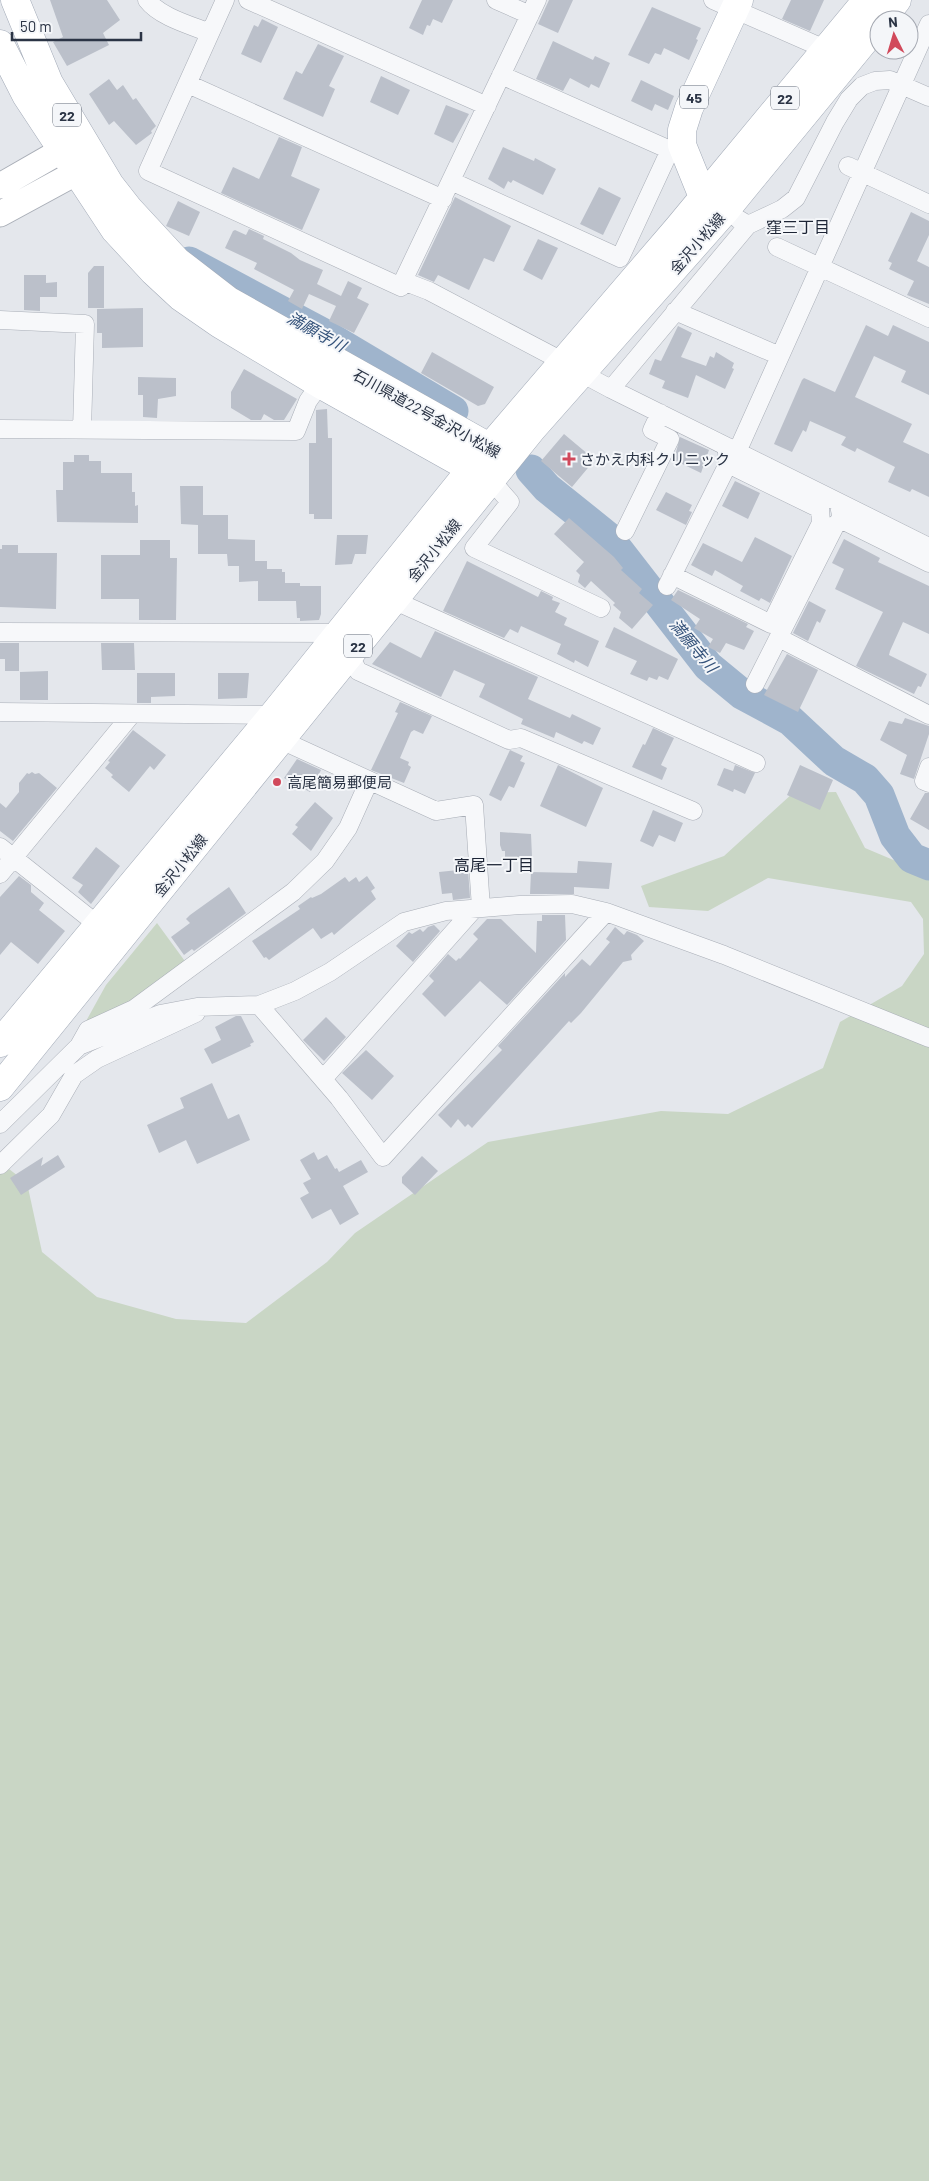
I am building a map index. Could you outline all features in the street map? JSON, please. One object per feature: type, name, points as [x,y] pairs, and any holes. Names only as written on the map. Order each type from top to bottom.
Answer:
[{"type":"main road","name":"石川県道22号金沢小松線","points":[[15,0],[79,156],[115,230],[147,265],[181,296],[220,324],[320,384],[482,474]]},
{"type":"main road","name":"金沢小松線","points":[[714,204],[825,49],[866,0]]},
{"type":"main road","name":"金沢小松線","points":[[889,10],[897,0]]},
{"type":"main road","name":"45","points":[[714,204],[676,148],[728,3]]},
{"type":"main road","name":"金沢小松線","points":[[0,1087],[281,740],[344,645],[376,589],[482,474],[714,204],[869,33]]},
{"type":"main road","name":"石川県道22号金沢小松線","points":[[0,44],[24,92],[79,156],[177,261],[205,284],[313,350],[499,453]]},
{"type":"main road","name":"金沢小松線","points":[[0,1043],[273,715],[393,600],[482,474]]},
{"type":"street","points":[[147,0],[151,5],[172,17],[210,33]]},
{"type":"street","points":[[225,0],[148,171],[401,287],[534,8],[496,0]]},
{"type":"street","points":[[248,0],[487,106]]},
{"type":"street","points":[[728,3],[825,49]]},
{"type":"street","points":[[404,281],[429,292],[660,413],[731,454],[820,509],[821,523],[771,624],[670,581],[731,454],[780,356],[820,269],[855,169],[902,84],[929,24]]},
{"type":"street","points":[[451,181],[620,258],[676,148],[502,74]]},
{"type":"street","points":[[611,389],[674,311],[748,225],[782,209],[796,198],[849,99],[862,86],[875,81],[890,80],[929,97]]},
{"type":"street","points":[[188,84],[442,199]]},
{"type":"street","points":[[0,186],[79,156]]},
{"type":"street","points":[[0,214],[79,156]]},
{"type":"street","points":[[855,169],[929,204]]},
{"type":"street","points":[[714,204],[748,225]]},
{"type":"street","points":[[777,247],[820,269],[929,318]]},
{"type":"street","points":[[674,311],[780,356]]},
{"type":"street","points":[[0,320],[85,324],[82,430]]},
{"type":"street","points":[[0,429],[296,432],[308,401],[320,384]]},
{"type":"street","points":[[625,531],[670,439],[652,430],[660,413]]},
{"type":"street","points":[[731,454],[838,502],[929,547]]},
{"type":"street","points":[[482,474],[510,502],[474,548],[601,608]]},
{"type":"street","points":[[838,502],[842,520]]},
{"type":"street","points":[[842,520],[929,563]]},
{"type":"street","points":[[755,684],[836,524],[842,520]]},
{"type":"street","points":[[393,600],[756,763]]},
{"type":"street","points":[[0,632],[344,645],[358,671],[509,740],[521,738],[693,811]]},
{"type":"street","points":[[779,638],[929,715]]},
{"type":"street","points":[[0,712],[273,715]]},
{"type":"street","points":[[0,874],[6,852],[132,714]]},
{"type":"street","points":[[281,740],[436,812],[474,805],[478,908],[323,1079]]},
{"type":"street","points":[[929,767],[924,781],[929,783]]},
{"type":"street","points":[[0,1124],[79,1046],[88,1030],[134,1009],[293,892],[325,861],[348,828],[369,781]]},
{"type":"street","points":[[6,852],[98,925]]},
{"type":"street","points":[[79,1046],[160,1014],[197,1006],[259,1005],[295,991],[330,972],[404,922],[446,911],[572,904],[606,912],[724,955],[929,1038]]},
{"type":"street","points":[[259,1005],[323,1079],[383,1157],[606,912]]},
{"type":"street","points":[[0,1165],[51,1115],[74,1075],[97,1060],[212,1006]]},
{"type":"green space","points":[[836,792],[865,848],[929,875],[929,2181],[0,2181],[0,1162],[27,1183],[42,1252],[97,1297],[176,1319],[246,1323],[327,1262],[355,1233],[488,1142],[661,1111],[728,1114],[823,1068],[840,1022],[902,986],[924,954],[923,919],[911,902],[768,878],[708,911],[649,907],[641,886],[724,856],[793,793]]},
{"type":"green space","points":[[157,923],[187,964],[126,1007],[85,1023],[106,985]]},
{"type":"building","points":[[50,0],[107,0],[120,20],[103,33],[109,45],[67,66],[53,42],[63,37]]},
{"type":"building","points":[[422,0],[453,0],[442,23],[433,19],[430,26],[427,25],[423,35],[409,28]]},
{"type":"building","points":[[549,0],[573,0],[558,33],[538,24]]},
{"type":"building","points":[[791,0],[824,0],[810,31],[782,19]]},
{"type":"building","points":[[652,7],[701,28],[689,60],[664,48],[661,55],[655,53],[649,64],[628,55]]},
{"type":"building","points":[[262,19],[278,27],[261,63],[241,54],[254,25],[258,27]]},
{"type":"building","points":[[553,41],[593,60],[595,56],[610,63],[599,88],[591,84],[589,88],[570,78],[563,91],[536,79]]},
{"type":"building","points":[[318,44],[344,56],[329,86],[335,89],[323,117],[283,99],[296,71],[302,74]]},
{"type":"building","points":[[381,76],[410,90],[398,115],[370,102]]},
{"type":"building","points":[[109,79],[117,90],[123,85],[133,100],[136,98],[156,126],[151,131],[152,133],[136,145],[114,121],[109,125],[89,94]]},
{"type":"building","points":[[641,80],[674,96],[668,110],[655,104],[652,111],[631,101]]},
{"type":"building","points":[[446,105],[469,114],[453,143],[434,134]]},
{"type":"building","points":[[279,137],[302,147],[291,176],[320,189],[302,230],[221,193],[233,167],[259,179]]},
{"type":"building","points":[[503,147],[534,161],[535,158],[556,169],[543,195],[513,180],[511,183],[508,181],[504,189],[488,179]]},
{"type":"building","points":[[599,187],[621,198],[603,235],[580,224]]},
{"type":"building","points":[[455,197],[511,226],[494,262],[484,258],[469,290],[438,275],[434,282],[418,275]]},
{"type":"building","points":[[178,201],[200,212],[189,236],[166,226]]},
{"type":"building","points":[[911,212],[929,221],[929,235],[917,261],[929,267],[929,304],[907,295],[914,281],[889,269],[892,263],[888,261]]},
{"type":"building","points":[[249,229],[264,236],[263,239],[291,253],[300,260],[323,270],[317,284],[341,296],[348,281],[362,288],[357,298],[369,304],[354,333],[329,321],[336,306],[309,294],[302,309],[288,301],[294,290],[254,269],[257,263],[225,248],[233,231],[235,230],[246,235]]},
{"type":"building","points":[[538,239],[558,248],[542,280],[523,270]]},
{"type":"building","points":[[94,266],[104,266],[104,308],[88,308],[88,273]]},
{"type":"building","points":[[24,275],[46,275],[46,283],[57,282],[57,297],[40,297],[40,311],[24,310]]},
{"type":"building","points":[[143,308],[143,347],[102,348],[102,333],[97,333],[97,309]]},
{"type":"building","points":[[866,325],[888,336],[893,325],[929,342],[929,395],[901,382],[906,371],[874,356],[855,397],[912,424],[903,442],[929,454],[929,497],[912,489],[910,492],[888,482],[895,467],[857,448],[855,452],[841,445],[846,437],[810,421],[806,432],[803,430],[792,452],[774,444],[802,380],[804,378],[835,392]]},
{"type":"building","points":[[678,326],[692,333],[681,357],[706,366],[710,356],[714,358],[716,352],[734,363],[732,368],[734,369],[725,389],[696,375],[688,398],[662,388],[665,381],[649,374],[655,359],[661,361]]},
{"type":"building","points":[[432,352],[494,387],[485,404],[478,406],[421,373]]},
{"type":"building","points":[[244,369],[297,399],[284,420],[274,420],[264,414],[261,420],[251,420],[231,408],[231,392]]},
{"type":"building","points":[[138,377],[176,378],[176,396],[158,399],[157,418],[143,417],[143,395],[138,395]]},
{"type":"building","points":[[327,409],[328,438],[332,438],[332,519],[314,519],[314,514],[309,514],[309,443],[316,443],[316,410]]},
{"type":"building","points":[[564,434],[589,455],[587,458],[592,463],[572,487],[541,461]]},
{"type":"building","points":[[680,437],[709,450],[701,473],[674,460]]},
{"type":"building","points":[[74,455],[89,455],[89,461],[101,461],[101,473],[132,473],[132,492],[135,492],[135,506],[138,505],[138,523],[57,522],[56,490],[63,490],[63,462],[74,462]]},
{"type":"building","points":[[735,481],[760,493],[748,519],[722,506]]},
{"type":"building","points":[[180,486],[203,486],[203,515],[228,515],[228,539],[255,540],[255,561],[267,561],[267,569],[282,569],[282,572],[285,572],[285,583],[300,583],[300,586],[321,586],[321,614],[319,620],[300,621],[300,618],[297,618],[296,601],[258,601],[258,581],[239,582],[239,566],[228,566],[227,554],[198,554],[198,525],[181,524]]},
{"type":"building","points":[[666,492],[692,505],[689,511],[692,512],[686,525],[656,510]]},
{"type":"building","points":[[569,518],[614,557],[623,568],[621,570],[642,589],[639,593],[653,605],[632,629],[619,618],[621,612],[613,605],[615,603],[591,581],[585,588],[578,582],[580,575],[576,571],[584,562],[554,534]]},
{"type":"building","points":[[337,535],[368,535],[366,554],[355,554],[352,564],[335,565]]},
{"type":"building","points":[[755,537],[792,556],[770,603],[761,598],[759,601],[740,591],[743,586],[715,570],[712,576],[691,565],[703,543],[742,562]]},
{"type":"building","points":[[844,539],[880,558],[878,562],[929,586],[929,634],[903,622],[889,655],[927,674],[921,687],[918,686],[914,694],[856,666],[883,612],[835,589],[844,569],[832,563]]},
{"type":"building","points":[[140,540],[170,540],[170,558],[177,558],[176,620],[139,620],[139,599],[101,599],[101,555],[140,555]]},
{"type":"building","points":[[2,545],[18,545],[18,553],[57,553],[56,609],[0,607],[0,549],[2,549]]},
{"type":"building","points":[[467,561],[538,597],[541,591],[553,597],[552,600],[560,603],[555,612],[567,618],[564,625],[599,641],[588,667],[575,660],[574,663],[557,654],[561,644],[521,626],[518,633],[510,629],[504,638],[443,611]]},
{"type":"building","points":[[678,590],[748,624],[746,627],[754,631],[744,650],[726,643],[720,653],[708,647],[713,639],[694,628],[700,619],[671,600]]},
{"type":"building","points":[[809,601],[826,610],[820,623],[817,621],[808,641],[793,633]]},
{"type":"building","points":[[614,627],[678,659],[668,680],[659,676],[657,680],[649,677],[647,681],[630,674],[637,661],[605,647]]},
{"type":"building","points":[[435,631],[538,677],[528,699],[570,718],[572,714],[601,728],[593,745],[584,741],[582,744],[556,732],[554,738],[521,724],[523,719],[479,697],[485,684],[454,670],[441,697],[372,664],[390,642],[421,658]]},
{"type":"building","points":[[0,643],[19,643],[19,671],[5,671],[5,659],[0,659]]},
{"type":"building","points":[[101,643],[134,643],[135,670],[102,670]]},
{"type":"building","points":[[787,654],[818,670],[798,712],[764,695]]},
{"type":"building","points":[[48,671],[48,700],[20,700],[20,672]]},
{"type":"building","points":[[137,673],[175,673],[175,696],[151,697],[151,703],[137,703]]},
{"type":"building","points":[[218,673],[249,673],[247,698],[218,699]]},
{"type":"building","points":[[400,702],[432,716],[423,734],[414,730],[411,732],[400,758],[409,762],[408,765],[411,767],[404,783],[371,770],[398,713],[395,712]]},
{"type":"building","points":[[905,718],[929,726],[929,734],[914,779],[900,774],[907,755],[880,740],[889,721],[902,724]]},
{"type":"building","points":[[653,728],[674,738],[661,765],[667,768],[662,780],[632,767]]},
{"type":"building","points":[[133,730],[166,755],[154,770],[150,766],[129,792],[111,777],[113,775],[105,768],[110,762],[108,761]]},
{"type":"building","points":[[510,750],[523,756],[520,761],[525,763],[514,788],[509,786],[501,801],[489,795]]},
{"type":"building","points":[[297,759],[321,770],[310,792],[284,778]]},
{"type":"building","points":[[558,765],[603,788],[586,827],[540,806]]},
{"type":"building","points":[[735,765],[755,773],[745,794],[734,789],[733,792],[717,785],[724,768],[733,771]]},
{"type":"building","points":[[800,765],[833,780],[820,810],[787,795]]},
{"type":"building","points":[[32,772],[35,774],[39,773],[57,788],[13,841],[0,831],[0,803],[6,808],[19,792],[19,783],[27,773]]},
{"type":"building","points":[[925,793],[929,793],[929,830],[910,819]]},
{"type":"building","points":[[315,802],[333,818],[311,851],[292,834],[298,827],[295,825]]},
{"type":"building","points":[[653,810],[683,823],[675,842],[659,835],[653,847],[640,841]]},
{"type":"building","points":[[500,832],[531,834],[532,857],[505,858],[505,851],[502,851],[500,845]]},
{"type":"building","points":[[96,847],[120,866],[91,904],[78,892],[83,885],[72,878]]},
{"type":"building","points":[[578,861],[612,863],[609,889],[574,887],[574,894],[530,894],[531,872],[577,873]]},
{"type":"building","points":[[468,869],[470,898],[453,900],[452,893],[442,894],[439,872]]},
{"type":"building","points":[[19,876],[31,885],[31,892],[44,903],[39,910],[65,931],[38,964],[11,942],[0,955],[0,897]]},
{"type":"building","points":[[367,876],[375,888],[371,891],[376,899],[334,935],[332,932],[321,939],[313,928],[269,960],[266,957],[264,958],[252,941],[300,909],[298,906],[311,897],[321,894],[345,877],[349,882],[356,877],[359,882]]},
{"type":"building","points":[[229,887],[246,913],[194,951],[192,949],[184,955],[171,937],[190,923],[186,919],[190,915]]},
{"type":"building","points":[[542,915],[565,915],[566,940],[507,1005],[480,981],[445,1017],[422,994],[434,981],[429,976],[448,954],[456,961],[460,959],[478,939],[473,934],[487,919],[501,919],[536,953],[537,921],[542,921]]},
{"type":"building","points":[[434,925],[440,931],[413,962],[396,946],[409,932],[412,934],[420,929],[423,932],[428,927]]},
{"type":"building","points":[[615,927],[624,935],[627,931],[637,935],[644,941],[631,955],[632,960],[623,962],[581,1013],[571,1023],[569,1021],[472,1128],[468,1124],[465,1127],[458,1119],[451,1128],[438,1115],[502,1050],[498,1046],[565,973],[565,977],[582,959],[590,966],[610,942],[606,939]]},
{"type":"building","points":[[236,1016],[241,1016],[254,1042],[250,1044],[251,1046],[212,1064],[204,1049],[221,1040],[215,1027]]},
{"type":"building","points":[[326,1017],[346,1037],[324,1061],[303,1040]]},
{"type":"building","points":[[366,1050],[394,1076],[372,1100],[342,1073]]},
{"type":"building","points":[[212,1083],[228,1119],[239,1114],[250,1140],[197,1164],[186,1140],[159,1153],[147,1125],[184,1108],[180,1098]]},
{"type":"building","points":[[314,1152],[318,1160],[327,1155],[335,1169],[337,1168],[339,1172],[361,1160],[368,1172],[343,1186],[359,1214],[340,1225],[331,1209],[312,1219],[300,1198],[309,1193],[303,1183],[311,1179],[300,1160]]},
{"type":"building","points":[[58,1155],[65,1167],[21,1195],[10,1178],[43,1157],[41,1166]]},
{"type":"building","points":[[422,1156],[438,1171],[415,1195],[402,1183],[402,1177]]},
{"type":"waterway","name":"満願寺川","points":[[189,262],[322,333],[453,411]]},
{"type":"waterway","name":"満願寺川","points":[[531,470],[547,488],[608,537],[708,666],[742,694],[790,720],[834,761],[865,779],[879,795],[895,836],[912,858],[929,865]]},
{"type":"place","name":"さかえ内科クリニック","points":[[569,459]]},
{"type":"place","name":"高尾簡易郵便局","points":[[277,782]]},
{"type":"district","name":"窪三丁目","points":[[798,226]]},
{"type":"district","name":"高尾一丁目","points":[[494,864]]}]
